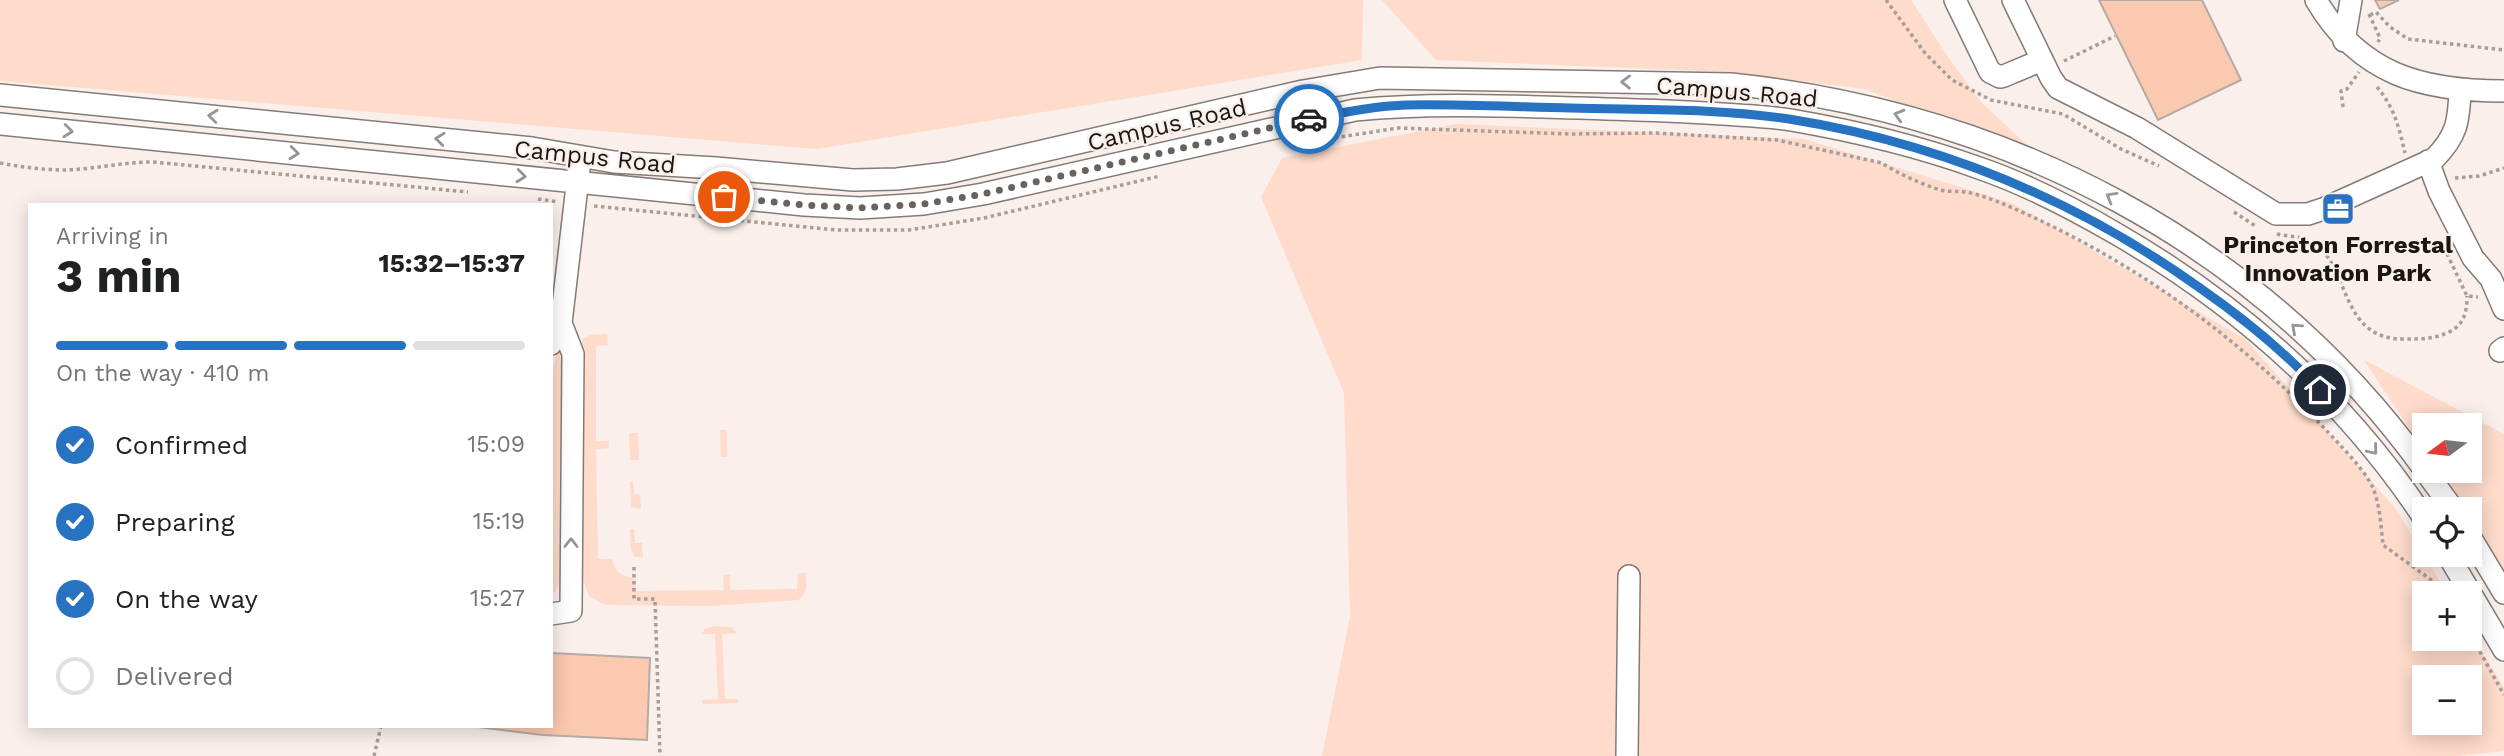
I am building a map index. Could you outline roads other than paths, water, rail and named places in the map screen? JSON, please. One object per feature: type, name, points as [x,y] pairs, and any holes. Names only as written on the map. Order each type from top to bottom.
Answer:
[{"type":"street","points":[[1955,0],[1990,72],[2000,77],[2042,60]]},
{"type":"street","points":[[2012,0],[2058,88],[2137,128],[2276,214],[2308,214],[2323,209],[2428,161],[2445,148],[2454,134],[2460,117],[2460,90]]},
{"type":"street","points":[[2316,0],[2344,41],[2367,58],[2411,80],[2439,88],[2504,91]]},
{"type":"street","points":[[2344,41],[2351,0]]},
{"type":"street","name":"Campus Road","points":[[0,95],[532,148],[614,162],[853,180],[897,179],[947,173],[1303,91],[1380,78],[1731,84],[1791,91],[1859,103],[1937,125],[2026,156],[2095,188],[2173,233],[2238,279],[2332,360],[2372,403],[2412,455]]},
{"type":"street","name":"Campus Road","points":[[0,124],[804,205],[860,208],[924,204],[983,194],[1368,108],[1405,105],[1687,111],[1788,119],[1889,140],[1980,168],[2070,207],[2159,258],[2237,314],[2302,371],[2356,430],[2412,500]]},
{"type":"street","points":[[553,340],[561,323],[580,156]]},
{"type":"street","points":[[2428,161],[2473,258],[2491,279],[2504,309]]},
{"type":"street","points":[[561,323],[573,354],[561,612]]},
{"type":"street","points":[[2482,557],[2504,593]]},
{"type":"street","points":[[2455,567],[2504,650]]},
{"type":"street","points":[[1627,756],[1629,576]]},
{"type":"place","name":"Princeton Forrestal Innovation Park","points":[[2338,209]]}]
